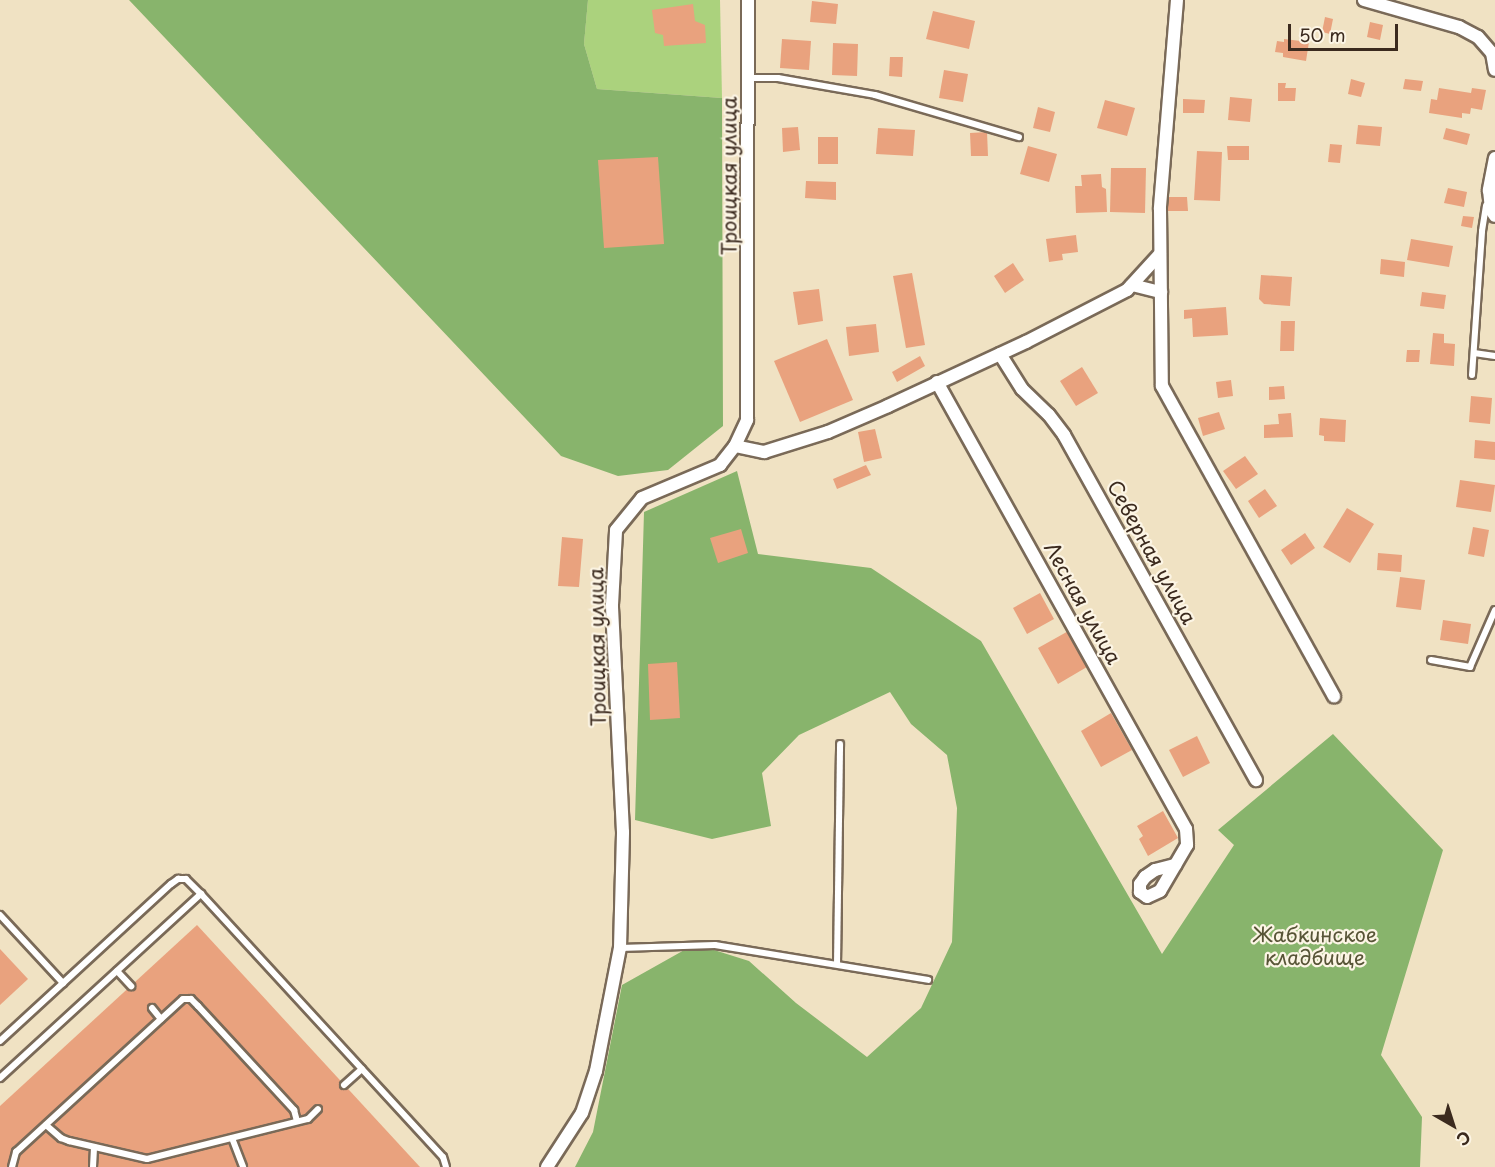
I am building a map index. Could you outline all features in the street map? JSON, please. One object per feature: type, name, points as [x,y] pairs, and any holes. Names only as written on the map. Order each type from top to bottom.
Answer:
[{"type":"street","name":"Троицкая улица","points":[[547,1167],[582,1113],[596,1071],[620,948],[623,832],[612,605],[616,530],[642,498],[720,465],[735,446],[747,420],[748,0]]},
{"type":"street","points":[[1177,0],[1160,209],[1162,386],[1334,696]]},
{"type":"street","points":[[1364,0],[1459,27],[1478,37],[1492,53],[1495,70]]},
{"type":"street","points":[[1495,158],[1489,190],[1491,210],[1495,216]]},
{"type":"street","points":[[735,446],[764,452],[828,432],[1000,354],[1107,300],[1132,285],[1160,254]]},
{"type":"street","points":[[1132,285],[1161,292]]},
{"type":"street","name":"Северная улица","points":[[1000,354],[1022,389],[1049,415],[1064,435],[1256,780]]},
{"type":"street","name":"Лесная улица","points":[[937,382],[1186,829],[1187,845],[1175,865]]},
{"type":"lane","points":[[748,78],[778,78],[875,95],[1019,137]]},
{"type":"lane","points":[[1472,375],[1482,231],[1489,190]]},
{"type":"lane","points":[[1474,353],[1495,356]]},
{"type":"lane","points":[[1431,660],[1470,667],[1495,610]]},
{"type":"lane","points":[[837,964],[840,744]]},
{"type":"lane","points":[[0,1041],[178,879],[186,879],[443,1156],[446,1167]]},
{"type":"lane","points":[[0,1078],[201,894]]},
{"type":"lane","points":[[0,915],[63,983]]},
{"type":"lane","points":[[620,948],[715,945],[928,980]]},
{"type":"lane","points":[[117,970],[131,986]]},
{"type":"lane","points":[[12,1167],[16,1152],[183,999],[191,999],[294,1110],[297,1121]]},
{"type":"lane","points":[[152,1008],[161,1019]]},
{"type":"lane","points":[[344,1085],[362,1069]]},
{"type":"lane","points":[[46,1125],[61,1138],[147,1159],[308,1119],[318,1109]]},
{"type":"lane","points":[[232,1138],[243,1167]]},
{"type":"lane","points":[[93,1167],[94,1147]]},
{"type":"green space","points":[[129,0],[588,0],[584,44],[597,89],[722,98],[723,426],[668,470],[618,476],[561,456]]},
{"type":"green space","points":[[588,0],[720,0],[722,98],[597,89],[584,44]]},
{"type":"green space","name":"Жабкинское кладбище","points":[[737,471],[758,554],[871,568],[981,641],[1162,954],[1234,845],[1218,830],[1333,734],[1443,850],[1381,1055],[1422,1117],[1420,1167],[575,1167],[593,1132],[622,985],[695,944],[749,961],[796,1003],[867,1057],[921,1008],[952,942],[957,808],[947,755],[911,724],[890,692],[799,735],[762,773],[771,826],[712,839],[635,820],[644,512]]},
{"type":"building","points":[[812,1],[838,4],[836,24],[810,22]]},
{"type":"building","points":[[693,4],[695,21],[705,25],[706,43],[664,46],[663,35],[655,33],[652,10]]},
{"type":"building","points":[[933,11],[975,21],[969,49],[926,39]]},
{"type":"building","points":[[1325,17],[1333,19],[1330,34],[1322,32]]},
{"type":"building","points":[[1370,22],[1383,25],[1380,40],[1367,37]]},
{"type":"building","points":[[782,39],[811,41],[809,70],[780,68]]},
{"type":"building","points":[[1284,39],[1309,42],[1306,61],[1283,57],[1283,53],[1275,52],[1277,41],[1284,42]]},
{"type":"building","points":[[833,43],[858,44],[857,76],[832,75]]},
{"type":"building","points":[[890,57],[903,57],[902,77],[889,76]]},
{"type":"building","points":[[944,70],[968,74],[963,102],[939,98]]},
{"type":"building","points":[[1351,79],[1365,83],[1361,97],[1348,94]]},
{"type":"building","points":[[1405,79],[1423,81],[1421,91],[1403,89]]},
{"type":"building","points":[[1278,83],[1286,83],[1285,88],[1296,88],[1295,101],[1278,101]]},
{"type":"building","points":[[1439,88],[1471,93],[1472,88],[1486,90],[1482,110],[1471,108],[1470,114],[1462,113],[1462,118],[1429,113],[1431,99],[1437,100]]},
{"type":"building","points":[[1230,97],[1252,99],[1250,122],[1228,120]]},
{"type":"building","points":[[1183,99],[1205,100],[1204,113],[1183,113]]},
{"type":"building","points":[[1105,100],[1135,108],[1127,136],[1097,128]]},
{"type":"building","points":[[1038,107],[1055,112],[1050,132],[1033,128]]},
{"type":"building","points":[[1358,125],[1382,127],[1380,146],[1356,144]]},
{"type":"building","points":[[798,127],[800,150],[783,152],[782,128]]},
{"type":"building","points":[[878,128],[915,130],[913,156],[876,154]]},
{"type":"building","points":[[1446,128],[1470,134],[1467,145],[1443,139]]},
{"type":"building","points":[[987,132],[988,156],[971,156],[970,133]]},
{"type":"building","points":[[818,137],[838,137],[838,164],[818,164]]},
{"type":"building","points":[[1330,144],[1342,145],[1340,163],[1328,162]]},
{"type":"building","points":[[1028,146],[1057,154],[1049,182],[1020,174]]},
{"type":"building","points":[[1227,146],[1249,146],[1249,160],[1228,160]]},
{"type":"building","points":[[1197,151],[1222,152],[1220,201],[1194,200]]},
{"type":"building","points":[[658,157],[664,244],[604,248],[598,160]]},
{"type":"building","points":[[1111,168],[1146,168],[1145,213],[1110,212]]},
{"type":"building","points":[[1101,174],[1102,187],[1106,189],[1107,212],[1076,213],[1075,186],[1082,186],[1081,175]]},
{"type":"building","points":[[806,181],[836,182],[836,200],[805,198]]},
{"type":"building","points":[[1448,188],[1467,192],[1464,207],[1444,203]]},
{"type":"building","points":[[1166,197],[1187,197],[1188,211],[1166,211]]},
{"type":"building","points":[[1463,216],[1474,217],[1472,228],[1461,226]]},
{"type":"building","points":[[1076,235],[1078,252],[1062,254],[1063,260],[1049,262],[1046,239]]},
{"type":"building","points":[[1411,239],[1453,246],[1449,267],[1407,260]]},
{"type":"building","points":[[1381,259],[1405,262],[1404,277],[1380,274]]},
{"type":"building","points":[[1013,263],[1024,280],[1005,293],[994,276]]},
{"type":"building","points":[[912,273],[925,345],[906,348],[893,276]]},
{"type":"building","points":[[1261,275],[1292,277],[1290,306],[1264,304],[1259,299]]},
{"type":"building","points":[[819,289],[823,321],[798,325],[793,292]]},
{"type":"building","points":[[1422,292],[1446,295],[1444,309],[1420,306]]},
{"type":"building","points":[[1226,307],[1228,335],[1193,337],[1192,318],[1184,319],[1184,310]]},
{"type":"building","points":[[1281,321],[1295,321],[1294,351],[1280,351]]},
{"type":"building","points":[[876,324],[879,352],[849,356],[846,327]]},
{"type":"building","points":[[1433,333],[1444,334],[1444,343],[1455,344],[1454,366],[1430,364]]},
{"type":"building","points":[[827,339],[853,400],[800,422],[774,361]]},
{"type":"building","points":[[1407,350],[1420,350],[1419,362],[1406,362]]},
{"type":"building","points":[[920,356],[925,366],[897,382],[892,372]]},
{"type":"building","points":[[1082,367],[1098,393],[1076,406],[1060,381]]},
{"type":"building","points":[[1231,380],[1233,396],[1218,398],[1216,382]]},
{"type":"building","points":[[1284,386],[1285,399],[1269,400],[1269,387]]},
{"type":"building","points":[[1471,396],[1492,398],[1490,424],[1469,422]]},
{"type":"building","points":[[1219,412],[1225,429],[1203,436],[1198,418]]},
{"type":"building","points":[[1291,413],[1293,437],[1264,438],[1264,425],[1279,424],[1278,414]]},
{"type":"building","points":[[1320,418],[1346,420],[1345,442],[1324,441],[1324,436],[1319,435]]},
{"type":"building","points":[[875,429],[882,458],[864,462],[858,432]]},
{"type":"building","points":[[1475,440],[1495,442],[1495,460],[1474,458]]},
{"type":"building","points":[[1245,456],[1258,474],[1236,489],[1223,471]]},
{"type":"building","points":[[866,465],[871,475],[837,489],[833,479]]},
{"type":"building","points":[[1460,480],[1495,485],[1491,512],[1456,507]]},
{"type":"building","points":[[1265,489],[1277,506],[1259,518],[1248,501]]},
{"type":"building","points":[[1347,508],[1374,524],[1350,563],[1323,547]]},
{"type":"building","points":[[1473,527],[1489,530],[1484,557],[1468,554]]},
{"type":"building","points":[[741,529],[748,553],[718,563],[710,538]]},
{"type":"building","points":[[1305,533],[1315,548],[1291,565],[1281,550]]},
{"type":"building","points":[[562,537],[583,539],[579,587],[558,586]]},
{"type":"building","points":[[1378,553],[1402,555],[1401,572],[1377,570]]},
{"type":"building","points":[[1400,577],[1425,580],[1421,610],[1396,607]]},
{"type":"building","points":[[1040,593],[1054,619],[1027,634],[1013,608]]},
{"type":"building","points":[[1443,620],[1471,624],[1468,644],[1440,640]]},
{"type":"building","points":[[1072,629],[1092,664],[1058,684],[1038,648]]},
{"type":"building","points":[[677,662],[680,718],[650,720],[648,664]]},
{"type":"building","points":[[1111,713],[1132,750],[1101,767],[1081,731]]},
{"type":"building","points":[[1197,736],[1210,763],[1183,777],[1169,750]]},
{"type":"building","points":[[1163,811],[1178,838],[1148,856],[1139,839],[1143,836],[1137,826]]},
{"type":"building","points":[[197,925],[420,1167],[0,1167],[0,1106]]},
{"type":"building","points":[[0,949],[28,979],[0,1005]]}]
